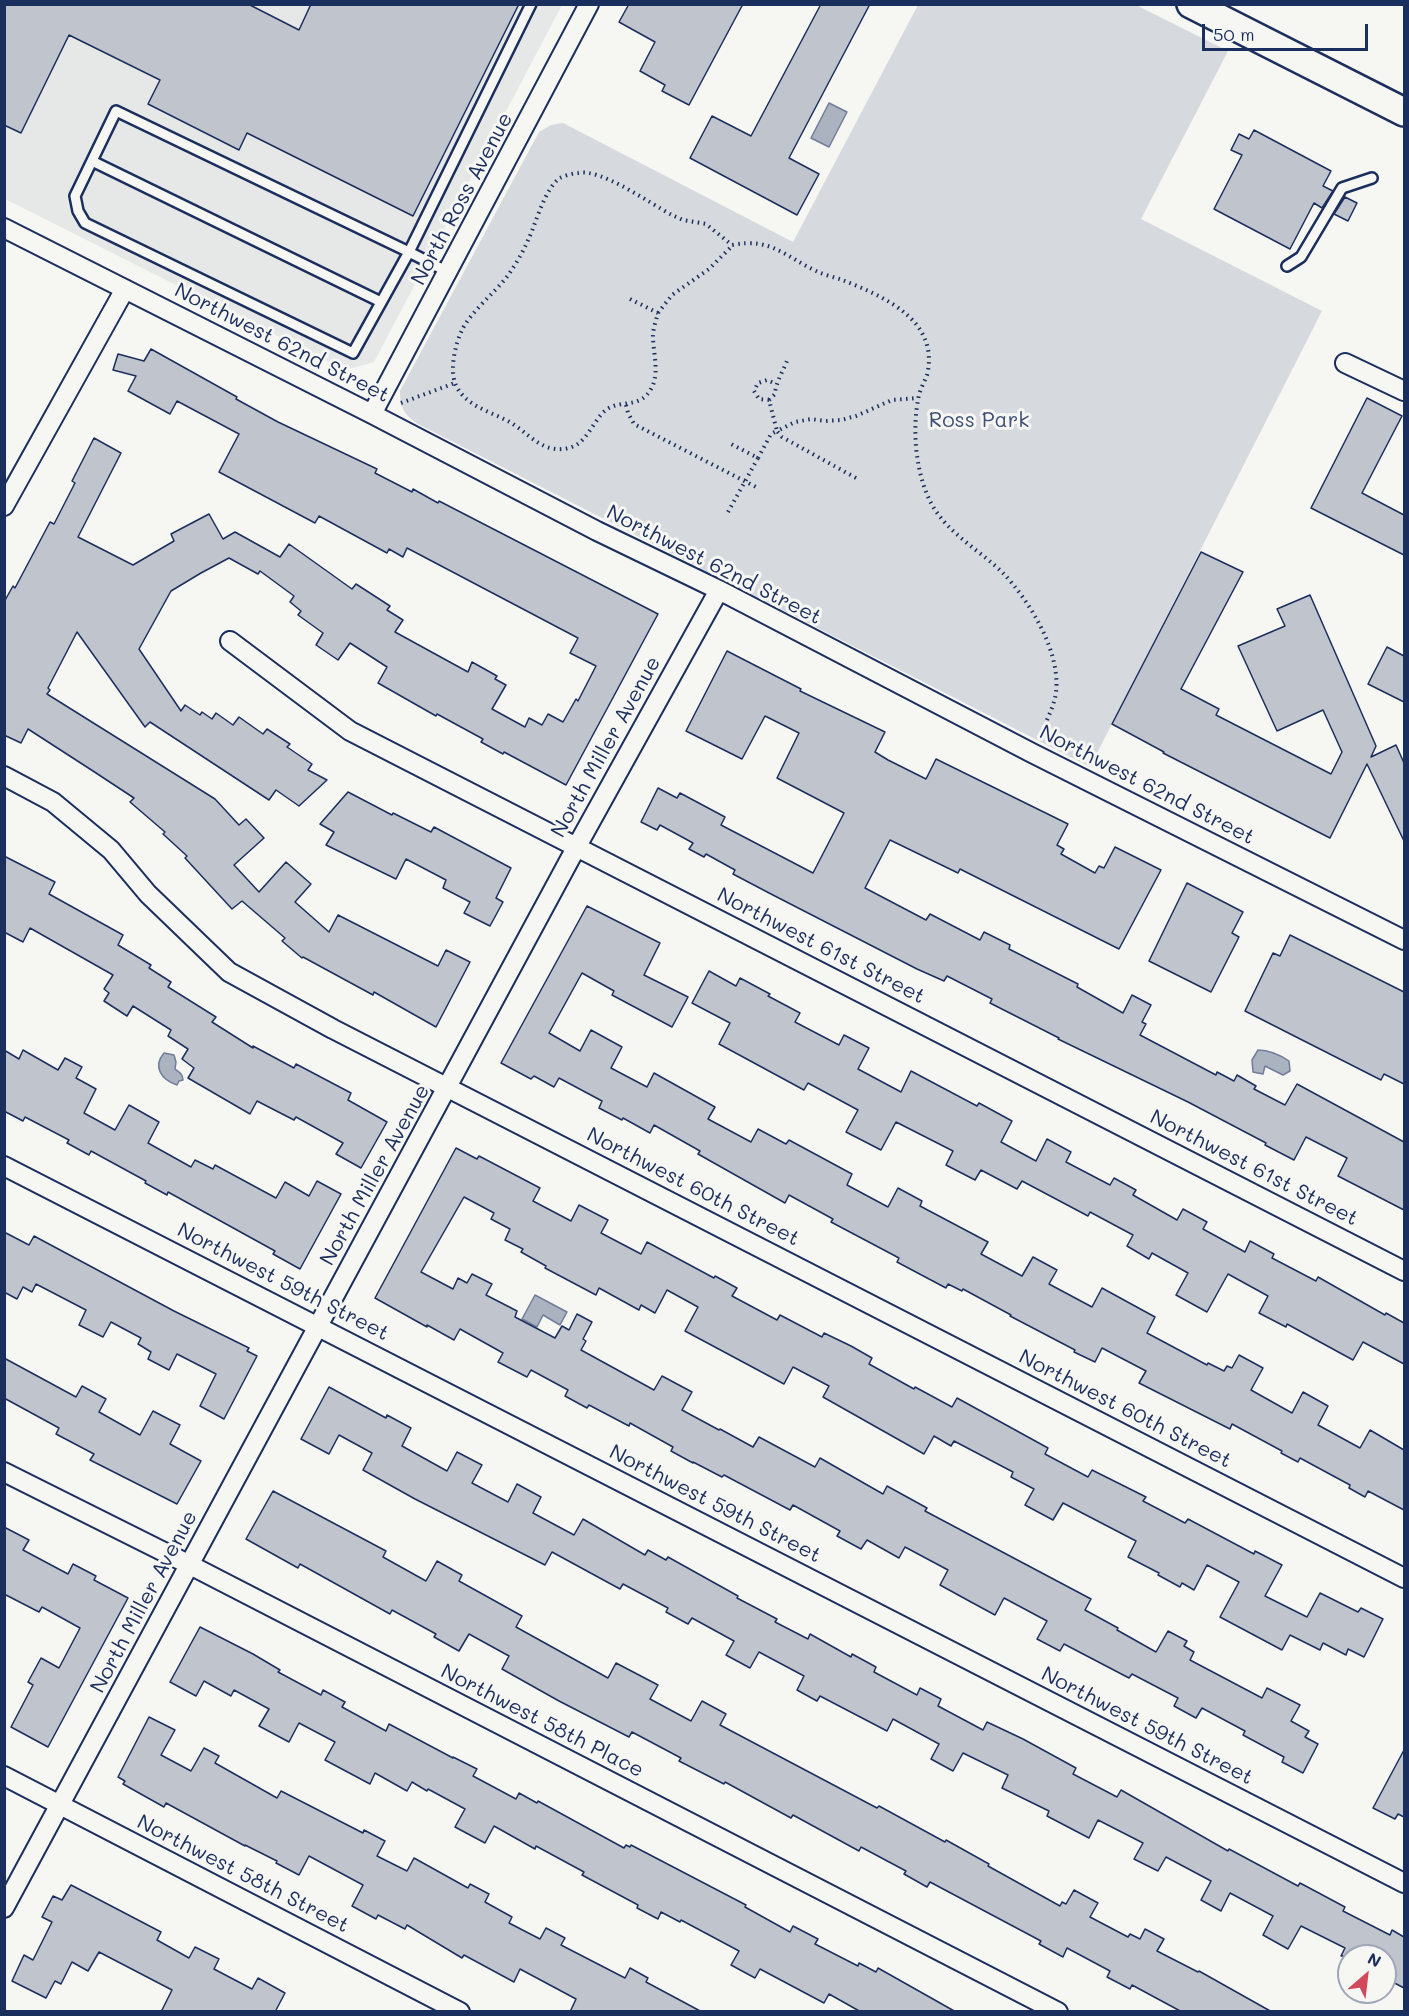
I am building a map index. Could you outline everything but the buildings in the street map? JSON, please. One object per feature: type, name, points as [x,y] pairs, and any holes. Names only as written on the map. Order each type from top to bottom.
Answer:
[{"type":"main road","points":[[1191,4],[1404,112]]},
{"type":"street","name":"North Ross Avenue","points":[[372,414],[589,4]]},
{"type":"street","name":"Northwest 62nd Street","points":[[4,228],[372,414],[597,531],[719,590],[1032,753],[1404,940]]},
{"type":"street","points":[[4,506],[125,289]]},
{"type":"street","points":[[1345,363],[1404,391]]},
{"type":"street","name":"North Miller Avenue","points":[[4,1908],[577,846],[719,590]]},
{"type":"street","name":"Northwest 61st Street","points":[[230,640],[350,730],[1404,1271]]},
{"type":"street","name":"Northwest 60th Street","points":[[4,776],[53,802],[111,850],[148,894],[229,972],[333,1029],[1404,1578]]},
{"type":"street","name":"Northwest 59th Street","points":[[4,1166],[1404,1883]]},
{"type":"street","name":"Northwest 58th Place","points":[[4,1472],[190,1565],[1058,2012]]},
{"type":"street","name":"Northwest 58th Street","points":[[4,1776],[460,2012]]},
{"type":"lane","points":[[448,272],[409,252],[116,111],[75,196],[78,211],[84,223],[353,353],[409,252],[531,4]]},
{"type":"lane","points":[[92,161],[381,302]]},
{"type":"lane","points":[[1287,266],[1300,257],[1342,188],[1372,178]]},
{"type":"path","points":[[733,245],[706,224],[683,220],[672,215],[602,175],[579,172],[559,179],[540,209],[519,258],[506,278],[463,328],[453,366],[455,383],[463,396],[479,408],[503,418],[536,442],[549,448],[563,449],[575,446],[590,432],[610,407],[626,405],[639,400],[649,392],[655,379],[653,333],[658,314],[672,295],[709,269],[733,245],[743,243],[764,245],[781,251],[816,271],[870,292],[906,314],[926,339],[929,350],[927,375],[918,398],[916,418],[918,458],[929,501],[946,525],[1002,573],[1022,596],[1051,648],[1056,678],[1055,697],[1032,753]]},
{"type":"path","points":[[630,299],[658,314]]},
{"type":"path","points":[[769,400],[775,394],[776,384],[783,374],[788,357]]},
{"type":"path","points":[[769,400],[759,399],[754,391],[758,383],[767,380],[776,384]]},
{"type":"path","points":[[372,414],[455,383]]},
{"type":"path","points":[[728,512],[771,434],[795,422],[811,419],[841,420],[892,400],[918,398]]},
{"type":"path","points":[[769,400],[777,431],[782,437],[856,477]]},
{"type":"path","points":[[626,405],[634,424],[758,488]]},
{"type":"path","points":[[730,444],[758,458]]},
{"type":"shaded area","points":[[4,5],[562,5],[374,362],[345,370],[5,199]]},
{"type":"shaded area","points":[[829,103],[847,112],[829,147],[811,138]]},
{"type":"shaded area","points":[[1258,1050],[1275,1053],[1289,1061],[1290,1071],[1283,1075],[1265,1066],[1263,1074],[1253,1072],[1252,1060]]},
{"type":"shaded area","points":[[164,1053],[174,1055],[175,1069],[183,1078],[177,1085],[167,1080],[160,1072],[160,1058]]},
{"type":"shaded area","points":[[535,1295],[567,1312],[560,1325],[543,1315],[537,1327],[522,1319]]},
{"type":"green space","name":"Ross Park","points":[[918,5],[1136,5],[1228,51],[1141,219],[1322,311],[1090,767],[418,424],[406,414],[401,402],[400,391],[539,132],[551,125],[563,123],[793,242]]}]
